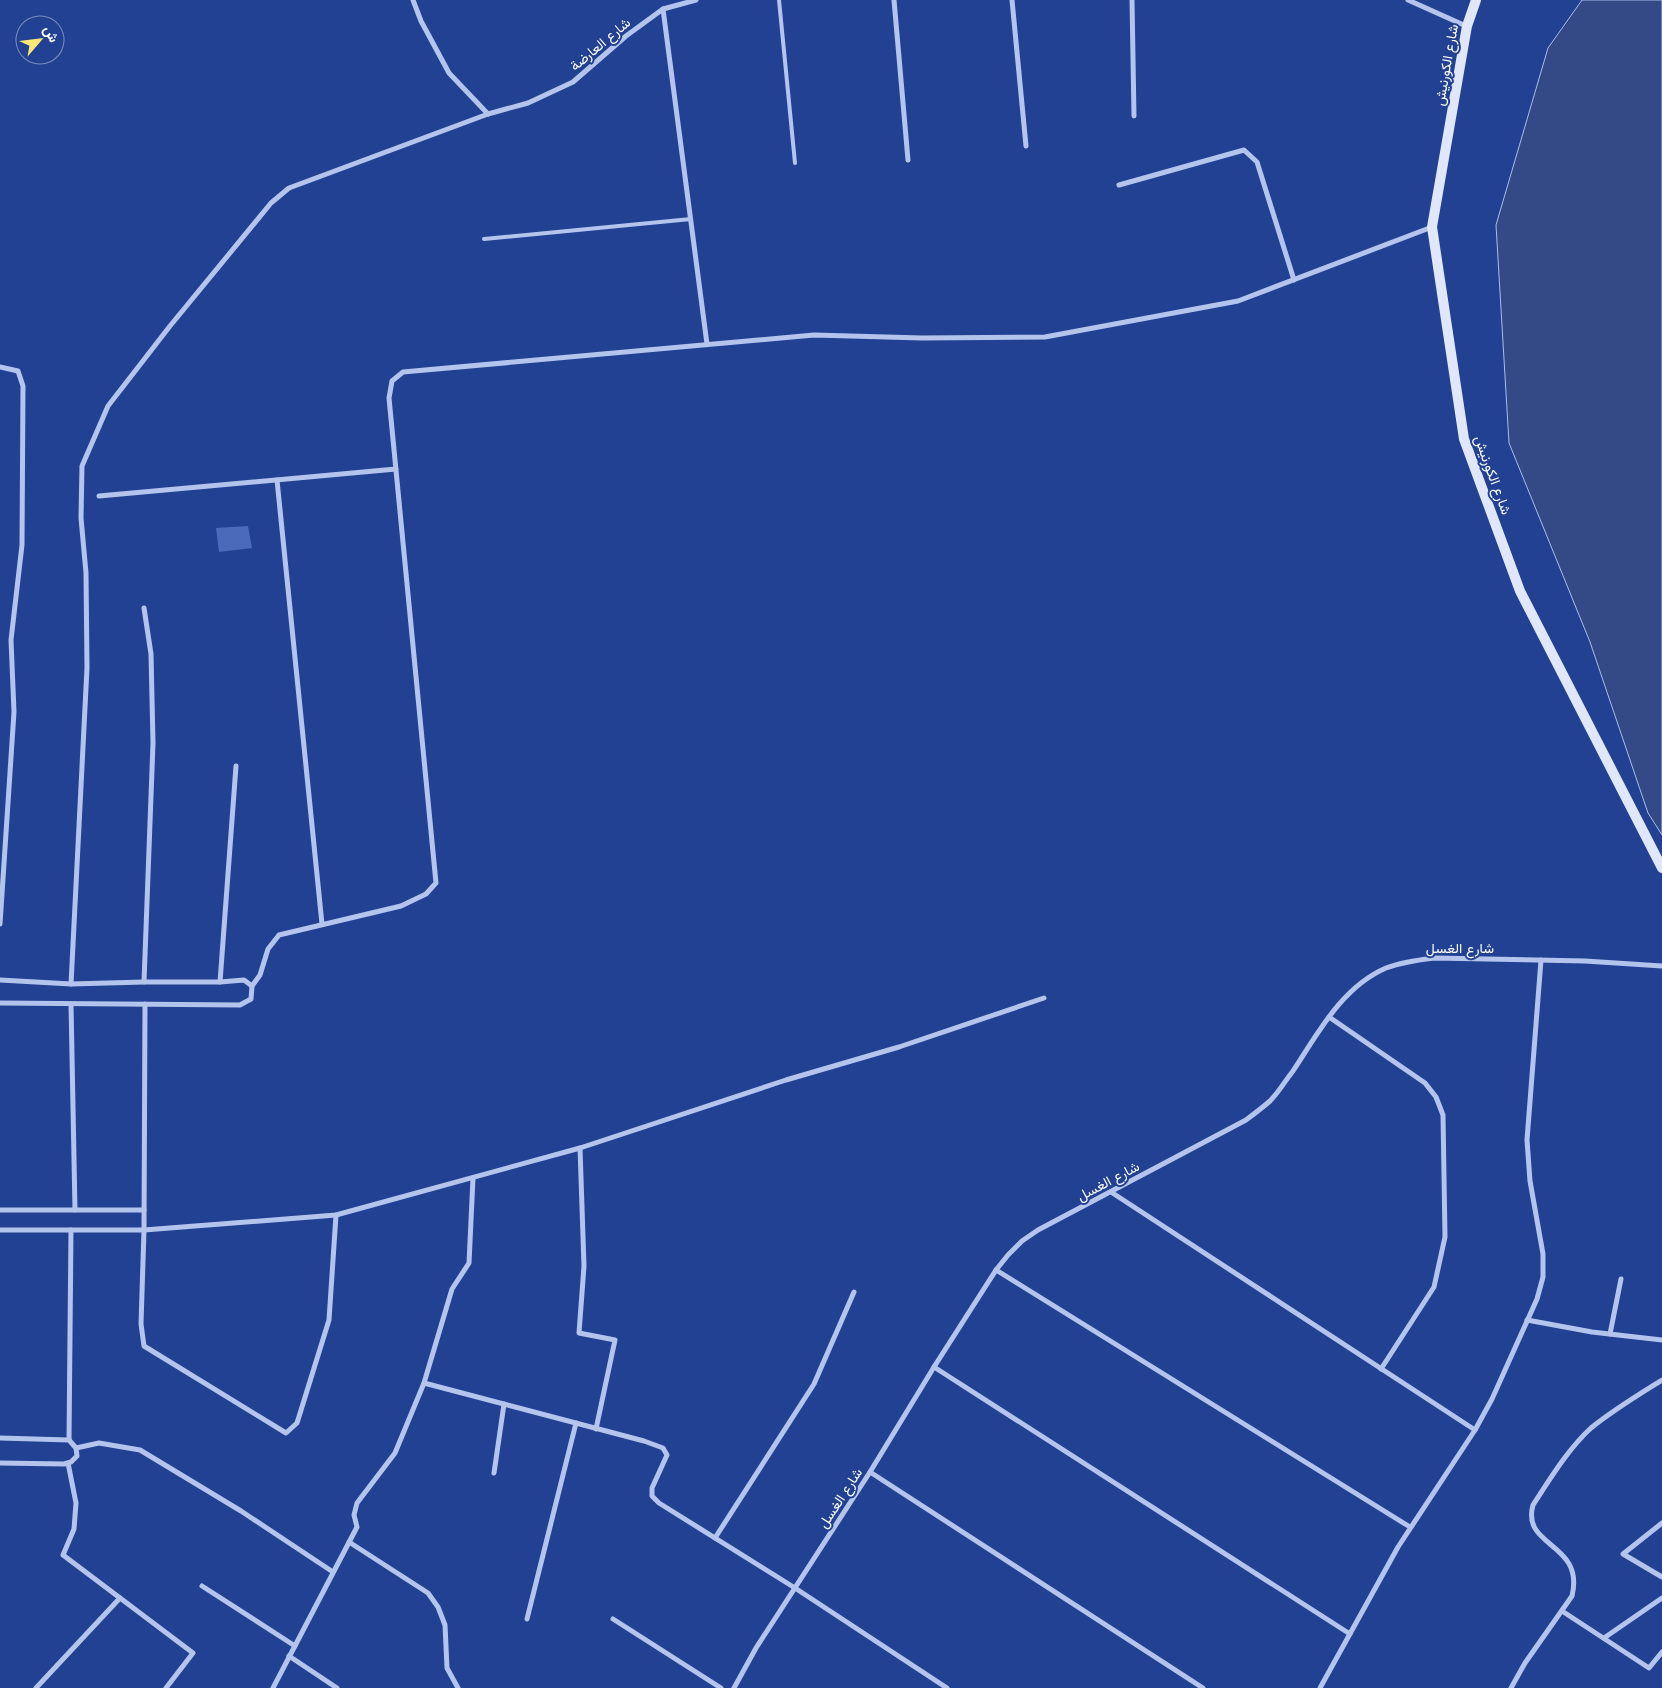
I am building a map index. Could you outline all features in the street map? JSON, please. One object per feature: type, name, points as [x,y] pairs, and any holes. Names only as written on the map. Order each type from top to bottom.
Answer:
[{"type":"street","points":[[413,0],[421,21],[449,73],[488,114]]},
{"type":"street","name":"شارع العارضة","points":[[71,984],[87,668],[86,573],[81,518],[82,466],[108,406],[170,326],[271,202],[288,188],[488,114],[528,103],[573,82],[626,36],[663,9],[696,0]]},
{"type":"street","points":[[894,0],[908,160]]},
{"type":"street","points":[[1012,0],[1026,146]]},
{"type":"street","points":[[1132,0],[1134,116]]},
{"type":"street","points":[[1408,0],[1467,26]]},
{"type":"street","name":"شارع الكورنيش","points":[[1476,0],[1467,26],[1432,227],[1464,439],[1520,591],[1662,868]]},
{"type":"street","points":[[663,9],[708,344]]},
{"type":"street","points":[[1119,185],[1244,150],[1257,162],[1294,280]]},
{"type":"street","points":[[0,1003],[240,1005],[251,999],[252,986],[260,975],[268,948],[279,935],[401,906],[426,894],[436,883],[389,398],[392,381],[404,372],[814,335],[922,338],[1044,337],[1238,301],[1432,227]]},
{"type":"street","points":[[0,367],[18,371],[23,386],[22,545],[11,640],[14,712],[0,924]]},
{"type":"street","points":[[99,496],[396,469]]},
{"type":"street","points":[[278,480],[322,924]]},
{"type":"street","points":[[144,608],[151,654],[153,743],[144,982]]},
{"type":"street","points":[[220,982],[236,766]]},
{"type":"street","name":"شارع الغسل","points":[[734,1688],[745,1667],[996,1270],[1008,1254],[1022,1241],[1038,1230],[1246,1120],[1258,1111],[1280,1089],[1344,997],[1364,981],[1386,968],[1410,961],[1434,958],[1585,961],[1662,966]]},
{"type":"street","points":[[1320,1688],[1410,1527],[1474,1430],[1492,1399],[1537,1299],[1543,1277],[1543,1254],[1530,1181],[1527,1140],[1541,960]]},
{"type":"street","points":[[0,980],[71,984],[244,980],[252,986]]},
{"type":"street","points":[[0,1230],[144,1230],[336,1215],[580,1148],[786,1080],[898,1047],[1044,998]]},
{"type":"street","points":[[71,1004],[75,1210]]},
{"type":"street","points":[[145,1004],[144,1230],[141,1324],[144,1346],[286,1433],[297,1423],[329,1320],[336,1215]]},
{"type":"street","points":[[1329,1017],[1425,1083],[1436,1097],[1443,1115],[1445,1237],[1434,1287],[1381,1369]]},
{"type":"street","points":[[580,1148],[584,1266],[579,1333],[615,1340],[596,1428]]},
{"type":"street","points":[[273,1688],[357,1527],[354,1515],[357,1503],[395,1453],[424,1384],[452,1289],[469,1263],[473,1178]]},
{"type":"street","points":[[1111,1192],[1474,1430]]},
{"type":"street","points":[[0,1210],[144,1210]]},
{"type":"street","points":[[0,1463],[64,1464],[77,1456],[76,1448],[69,1440],[71,1230]]},
{"type":"street","points":[[996,1270],[1410,1527]]},
{"type":"street","points":[[1610,1334],[1621,1279]]},
{"type":"street","points":[[715,1538],[814,1384],[854,1292]]},
{"type":"street","points":[[1527,1320],[1610,1334],[1662,1340]]},
{"type":"street","points":[[934,1368],[1350,1634]]},
{"type":"street","points":[[1511,1688],[1532,1652],[1572,1596],[1575,1584],[1573,1571],[1568,1560],[1534,1529],[1530,1513],[1532,1505],[1571,1450],[1591,1429],[1614,1411],[1662,1380]]},
{"type":"street","points":[[424,1384],[596,1428],[663,1448],[667,1455],[652,1488],[652,1496],[659,1502],[795,1588],[947,1688]]},
{"type":"street","points":[[494,1473],[504,1404]]},
{"type":"street","points":[[527,1619],[576,1424]]},
{"type":"street","points":[[0,1438],[69,1440]]},
{"type":"street","points":[[76,1448],[99,1443],[140,1450],[241,1510],[333,1572]]},
{"type":"street","points":[[68,1463],[76,1503],[74,1529],[63,1555],[193,1653],[166,1688]]},
{"type":"street","points":[[870,1472],[1203,1688]]},
{"type":"street","points":[[1662,1523],[1623,1554],[1662,1577]]},
{"type":"street","points":[[349,1542],[428,1593],[438,1607],[444,1625],[447,1668],[458,1688]]},
{"type":"street","points":[[202,1586],[294,1646]]},
{"type":"street","points":[[36,1688],[120,1598]]},
{"type":"street","points":[[1604,1638],[1662,1598]]},
{"type":"street","points":[[1562,1611],[1649,1668],[1662,1652]]},
{"type":"street","points":[[613,1619],[721,1688]]},
{"type":"street","points":[[290,1656],[337,1688]]},
{"type":"lane","points":[[779,0],[795,163]]},
{"type":"lane","points":[[484,239],[691,219]]},
{"type":"water","points":[[1582,0],[1662,0],[1662,835],[1648,813],[1590,642],[1509,443],[1496,225],[1548,48]]},
{"type":"building","points":[[248,526],[252,548],[219,552],[216,528]]}]
